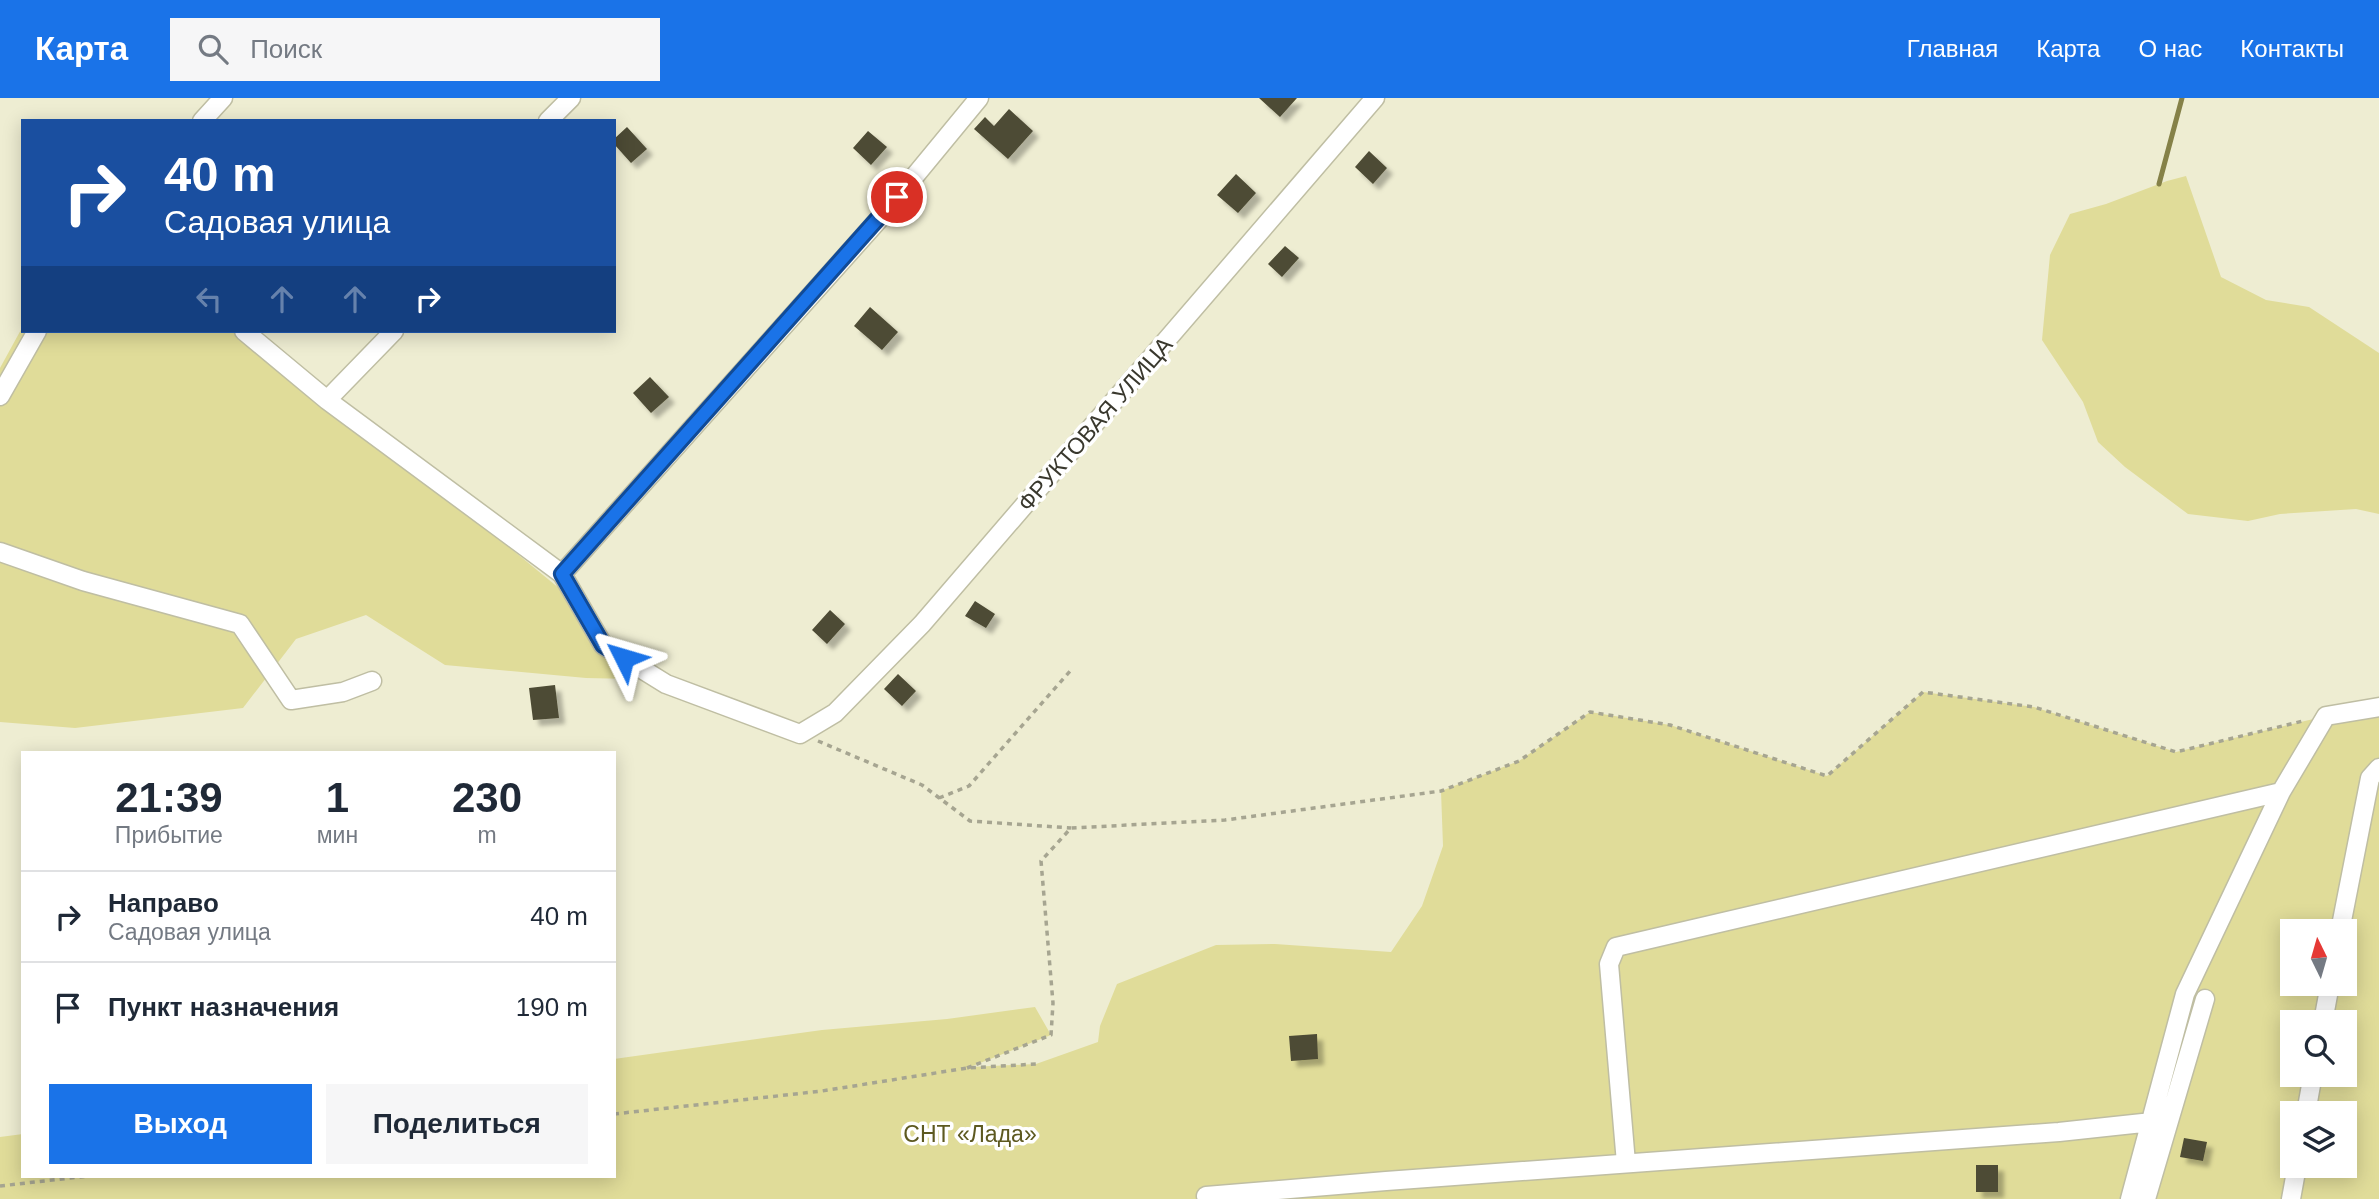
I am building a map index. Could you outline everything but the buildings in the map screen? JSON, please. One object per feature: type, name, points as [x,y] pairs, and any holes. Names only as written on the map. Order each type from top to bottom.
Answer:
[{"type":"street","points":[[204,119],[223,98]]},
{"type":"street","points":[[550,119],[571,98]]},
{"type":"street","points":[[562,574],[881,217],[979,98]]},
{"type":"street","name":"ФРУКТОВАЯ УЛИЦА","points":[[800,734],[835,713],[922,624],[1375,98]]},
{"type":"street","points":[[0,396],[36,333]]},
{"type":"street","points":[[246,333],[327,400],[562,574],[603,645],[666,684],[800,734]]},
{"type":"street","points":[[327,400],[392,333]]},
{"type":"street","points":[[0,552],[83,581],[240,624],[291,700],[343,692],[372,681]]},
{"type":"street","points":[[2130,1199],[2185,994],[2281,792],[2326,716],[2379,707]]},
{"type":"street","points":[[2342,919],[2370,778],[2379,768]]},
{"type":"street","points":[[1626,1163],[1609,964],[1616,947],[2281,792]]},
{"type":"street","points":[[2146,1199],[2205,999]]},
{"type":"street","points":[[1206,1199],[1206,1196],[1344,1184],[2059,1132],[2152,1122]]},
{"type":"street","points":[[2291,1199],[2295,1178]]},
{"type":"path","points":[[939,798],[969,786],[1071,670]]},
{"type":"path","points":[[800,734],[922,785],[970,821],[1071,828],[1224,820],[1441,791],[1519,761],[1590,712],[1670,725],[1827,776],[1923,692],[2034,707],[2176,752],[2326,716]]},
{"type":"path","points":[[967,1068],[1051,1035],[1053,1003],[1041,861],[1071,828]]},
{"type":"path","points":[[616,1114],[822,1091],[967,1068],[1035,1064]]},
{"type":"path","points":[[0,1186],[70,1178]]},
{"type":"green space","points":[[2186,176],[2221,277],[2266,300],[2309,307],[2379,353],[2379,514],[2356,509],[2280,514],[2248,521],[2188,514],[2125,467],[2098,442],[2083,402],[2042,340],[2050,255],[2070,214]]},
{"type":"green space","points":[[21,330],[21,333],[248,333],[599,621],[631,679],[586,678],[445,665],[366,615],[296,639],[243,708],[75,728],[0,722],[0,368]]},
{"type":"green space","name":"СНТ «Лада»","points":[[1923,692],[2034,707],[2176,752],[2326,716],[2379,707],[2379,1199],[0,1199],[0,1137],[21,1134],[21,1178],[616,1178],[616,1059],[822,1030],[947,1019],[1035,1007],[1051,1035],[970,1067],[1036,1064],[1098,1042],[1100,1026],[1117,984],[1216,945],[1275,944],[1391,952],[1422,906],[1443,846],[1441,791],[1519,761],[1590,712],[1670,725],[1827,776]]},
{"type":"waterway","points":[[2159,184],[2182,98]]},
{"type":"route","points":[[624,658],[603,645],[562,574],[897,197]]}]
